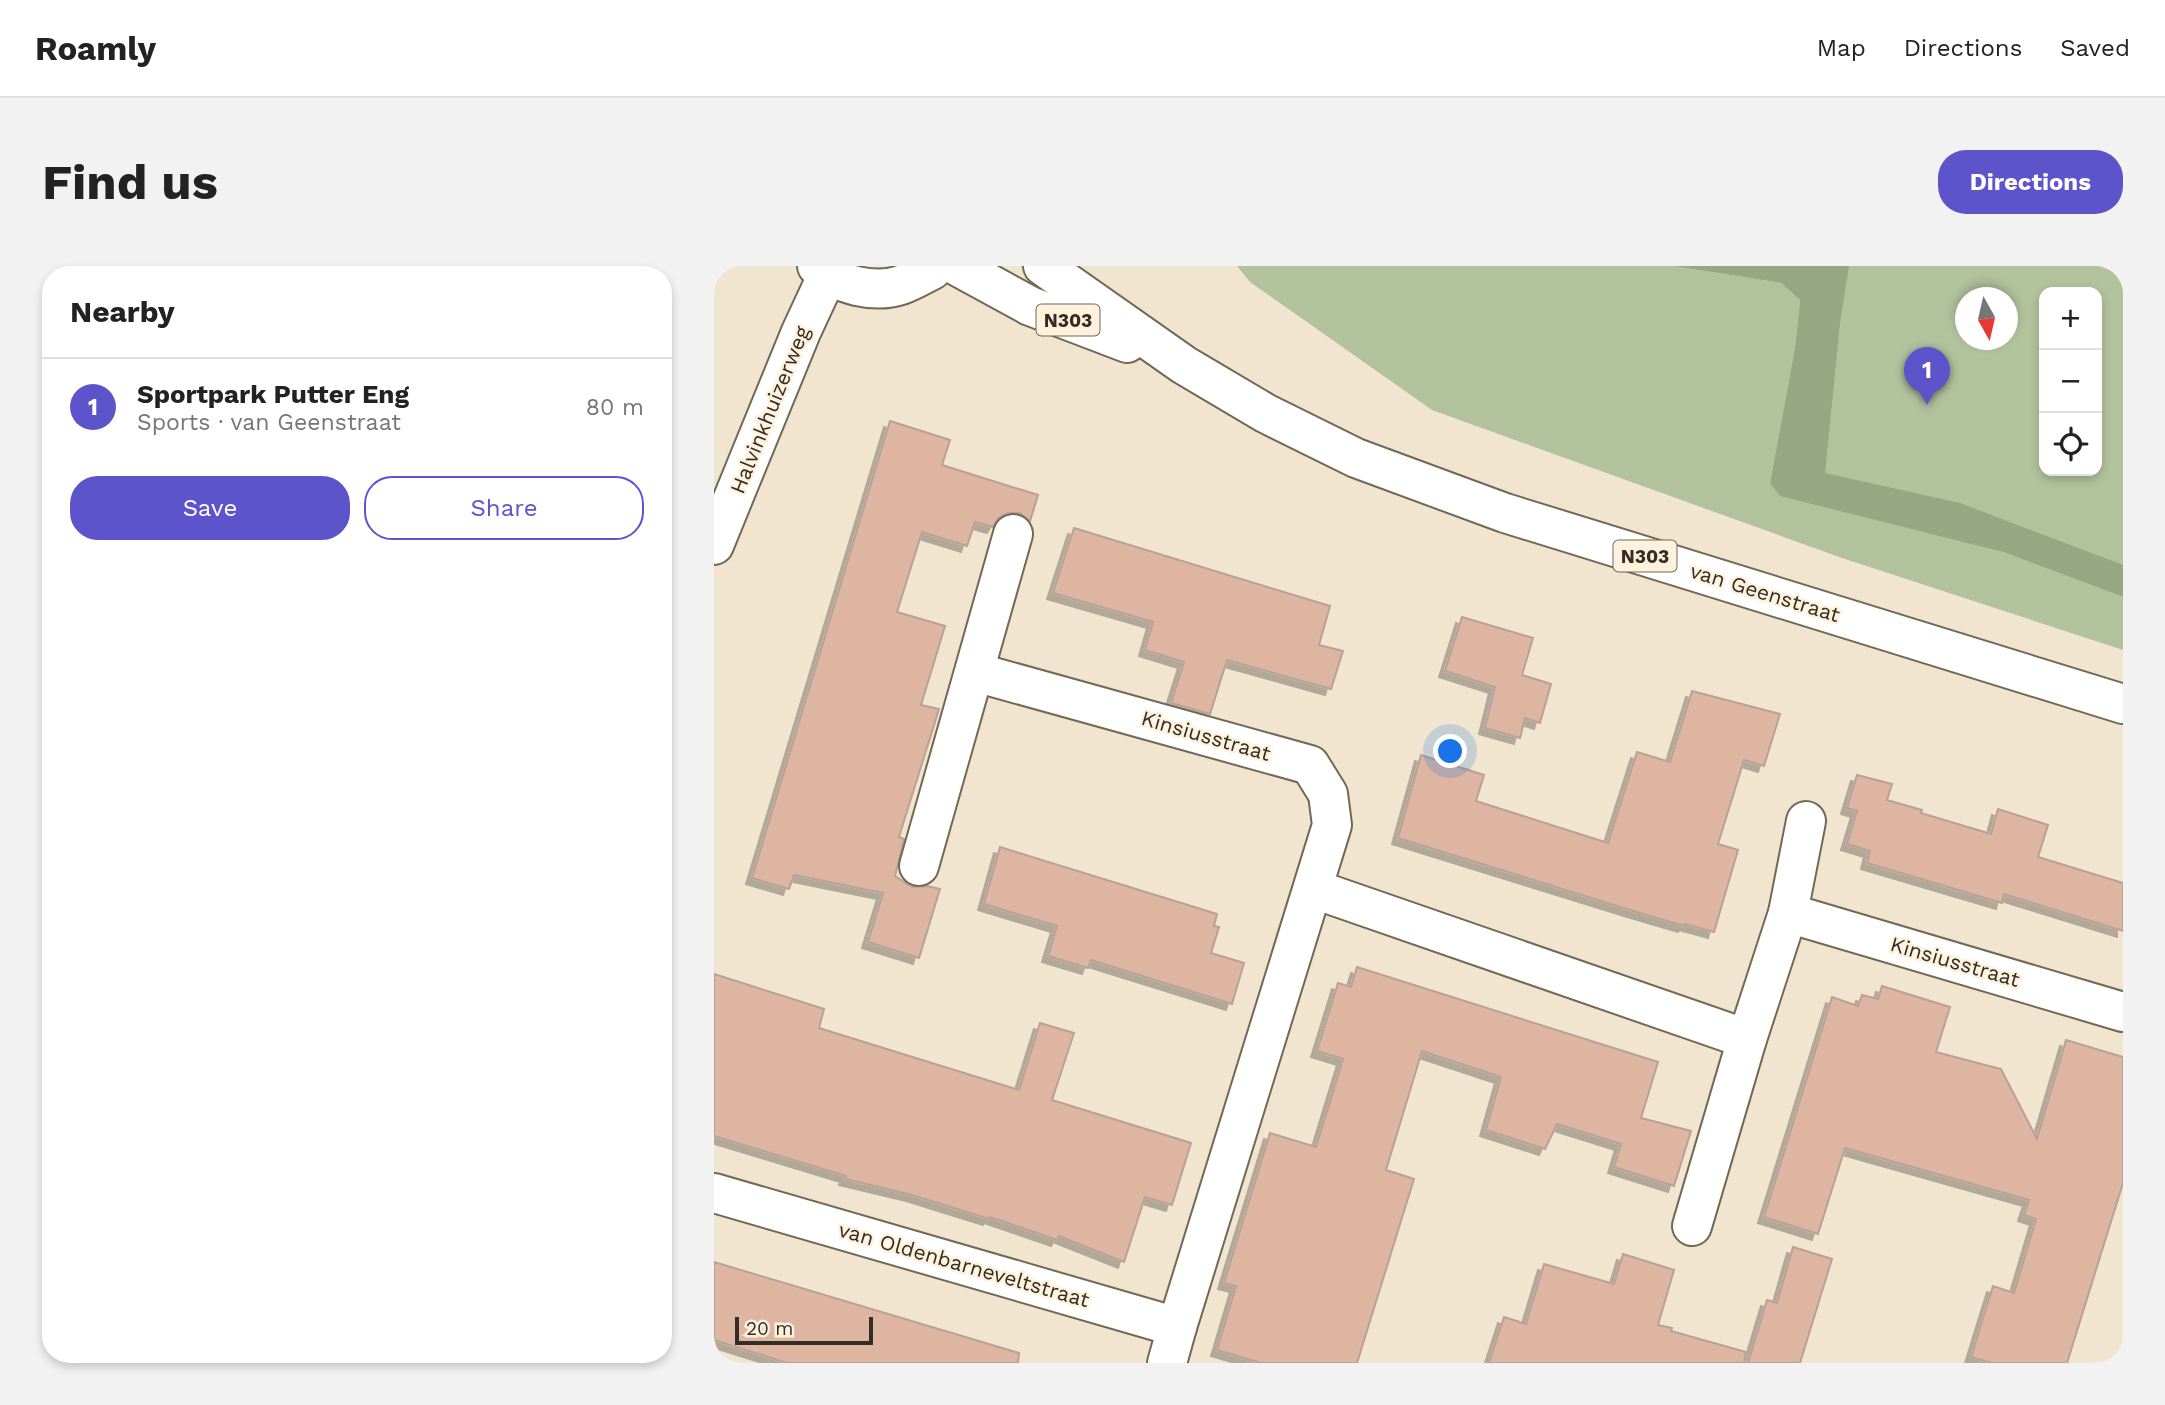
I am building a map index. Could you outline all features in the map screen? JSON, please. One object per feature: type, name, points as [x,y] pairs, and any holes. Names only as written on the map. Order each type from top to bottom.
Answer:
[{"type":"street","points":[[822,271],[862,288],[899,286],[936,266]]},
{"type":"street","name":"van Geenstraat","points":[[957,266],[1030,306],[1184,365]]},
{"type":"street","name":"van Geenstraat","points":[[1043,266],[1184,365],[1265,413],[1356,457],[1505,513],[2123,704]]},
{"type":"street","name":"Halvinkhuizerweg","points":[[714,545],[802,332],[822,271]]},
{"type":"street","points":[[919,866],[1013,534]]},
{"type":"street","name":"Kinsiusstraat","points":[[975,672],[1310,765],[1328,794],[1332,825],[1314,889],[1177,1327]]},
{"type":"street","points":[[1692,1226],[1747,1039],[1788,913],[1806,821]]},
{"type":"street","points":[[1314,889],[1747,1039]]},
{"type":"street","name":"Kinsiusstraat","points":[[1788,913],[2123,1012]]},
{"type":"street","name":"van Oldenbarneveltstraat","points":[[714,1193],[1177,1327]]},
{"type":"street","points":[[1167,1363],[1177,1327]]},
{"type":"green space","points":[[1237,266],[1673,266],[1781,283],[1800,300],[1795,347],[1770,483],[2003,552],[2123,597],[2123,650],[1842,558],[1432,410],[1250,282]]},
{"type":"green space","points":[[1673,266],[1849,266],[1840,323],[1825,473],[1960,503],[2123,565],[2123,597],[2003,552],[1780,496],[1770,483],[1795,347],[1800,300],[1781,283]]},
{"type":"green space","points":[[1705,266],[2123,266],[2123,587],[1799,482],[1828,288]]},
{"type":"building","points":[[890,421],[950,440],[942,465],[1038,495],[1030,521],[1020,513],[1008,513],[998,518],[993,527],[975,522],[967,546],[922,532],[897,612],[945,626],[921,705],[939,709],[899,837],[904,839],[895,876],[912,887],[940,889],[919,958],[868,942],[883,893],[794,875],[789,889],[752,878]]},
{"type":"building","points":[[1074,528],[1330,606],[1319,645],[1343,651],[1331,689],[1227,660],[1210,714],[1171,703],[1184,662],[1145,650],[1153,622],[1053,593]]},
{"type":"building","points":[[1462,617],[1533,638],[1522,675],[1551,684],[1540,723],[1525,718],[1520,738],[1485,728],[1495,687],[1445,671]]},
{"type":"building","points":[[1692,691],[1780,714],[1764,766],[1744,760],[1718,844],[1738,850],[1714,932],[1630,910],[1398,838],[1421,755],[1484,775],[1476,801],[1608,843],[1637,752],[1670,762]]},
{"type":"building","points":[[1857,775],[1892,784],[1887,800],[1991,834],[1998,809],[2048,825],[2038,857],[2123,883],[2123,931],[2004,894],[2002,903],[1867,863],[1870,851],[1847,844],[1857,811],[1847,808]]},
{"type":"building","points":[[1000,847],[1217,914],[1214,926],[1219,927],[1211,953],[1244,963],[1232,1004],[1091,960],[1088,968],[1048,956],[1057,926],[984,904]]},
{"type":"building","points":[[1357,967],[1658,1062],[1641,1118],[1691,1131],[1674,1186],[1614,1167],[1621,1144],[1557,1124],[1545,1149],[1486,1130],[1501,1077],[1422,1051],[1386,1170],[1414,1179],[1357,1363],[1261,1363],[1217,1350],[1236,1286],[1224,1283],[1270,1133],[1316,1147],[1343,1059],[1317,1051],[1338,983],[1351,987]]},
{"type":"building","points":[[714,974],[824,1009],[819,1028],[1019,1090],[1040,1023],[1074,1033],[1052,1100],[1191,1143],[1172,1205],[1145,1197],[1124,1262],[1059,1236],[1057,1240],[990,1217],[989,1219],[912,1195],[845,1179],[846,1176],[714,1136]]},
{"type":"building","points":[[1882,986],[1950,1007],[1936,1052],[2001,1069],[2037,1139],[2066,1040],[2123,1057],[2123,1183],[2067,1363],[1992,1363],[1971,1357],[1993,1286],[2014,1293],[2036,1219],[2024,1215],[2029,1200],[1845,1148],[1818,1234],[1764,1217],[1832,997],[1858,1006],[1862,995],[1878,999]]},
{"type":"building","points":[[1793,1247],[1832,1259],[1800,1363],[1748,1363],[1767,1300],[1777,1303]]},
{"type":"building","points":[[1623,1254],[1674,1270],[1658,1325],[1746,1352],[1744,1363],[1489,1363],[1504,1317],[1526,1324],[1544,1264],[1614,1284]]},
{"type":"building","points":[[714,1262],[1019,1353],[1018,1363],[787,1363],[714,1340]]},
{"type":"place","name":"Sportpark Putter Eng","points":[[1927,405]]}]
